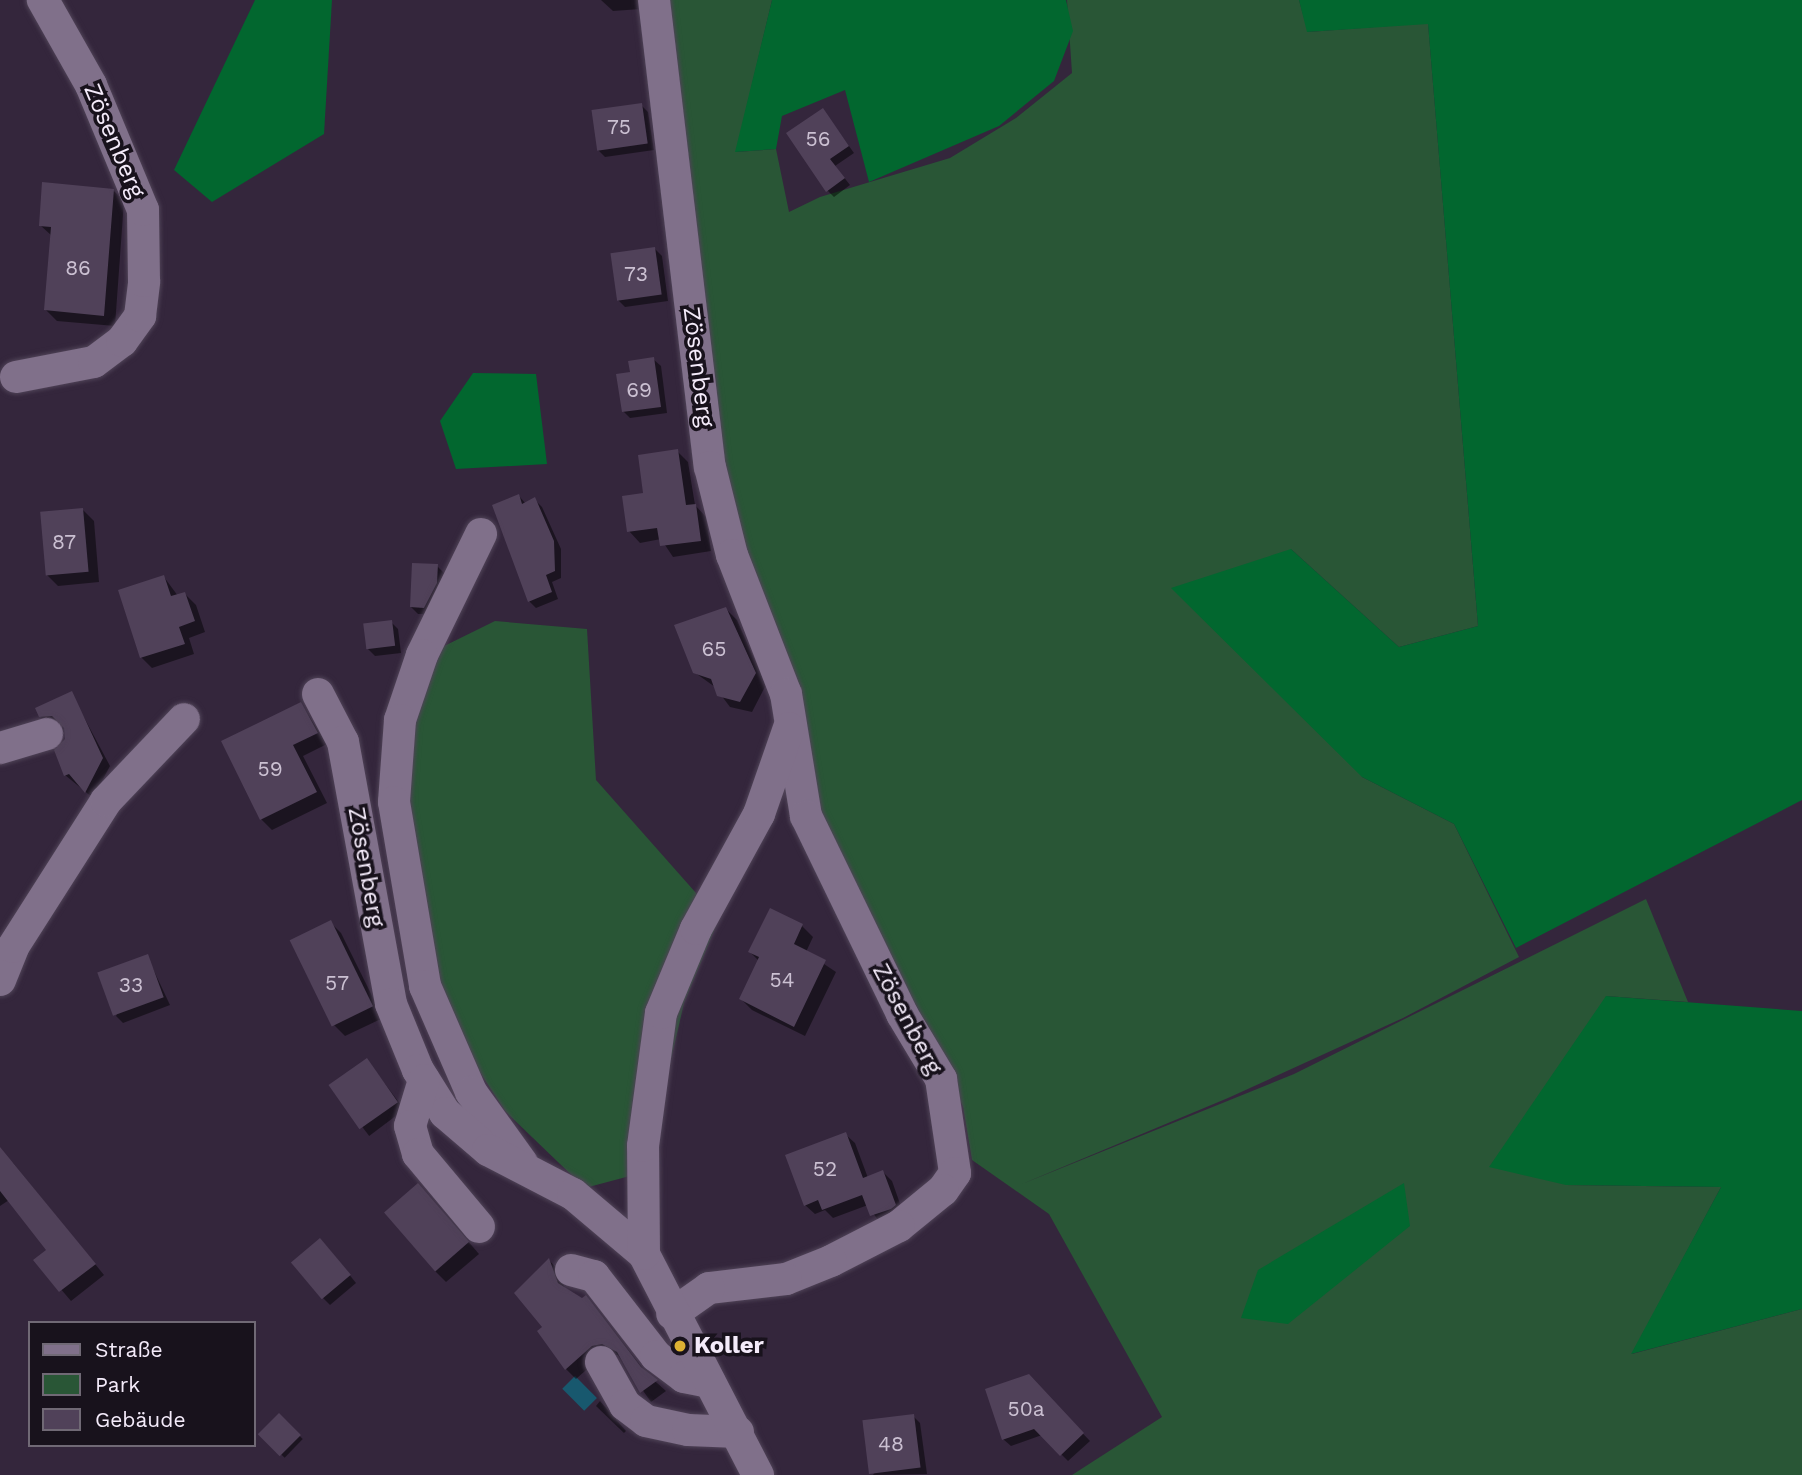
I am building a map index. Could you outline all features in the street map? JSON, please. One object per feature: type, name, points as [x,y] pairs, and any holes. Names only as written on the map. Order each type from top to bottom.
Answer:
[{"type":"street","name":"Zösenberg","points":[[16,377],[94,362],[122,341],[140,316],[144,281],[144,210],[91,85],[43,0]]},
{"type":"street","name":"Zösenberg","points":[[654,0],[710,467],[732,555],[786,694],[806,816],[902,1014],[941,1079],[955,1173],[943,1190],[899,1226],[831,1261],[786,1279],[709,1288],[672,1314]]},
{"type":"street","name":"Zösenberg","points":[[481,534],[422,655],[400,720],[394,802],[425,986],[471,1092],[527,1170]]},
{"type":"street","name":"Zösenberg","points":[[318,694],[343,742],[391,1004],[424,1080],[445,1113],[488,1150],[573,1194],[644,1254]]},
{"type":"street","points":[[0,980],[13,947],[106,801],[184,719]]},
{"type":"street","name":"Zösenberg","points":[[758,1475],[738,1432],[672,1314],[644,1254],[643,1146],[661,1013],[696,929],[760,814],[790,723]]},
{"type":"street","points":[[0,748],[47,734]]},
{"type":"street","points":[[760,814],[806,816]]},
{"type":"street","points":[[424,1080],[410,1126],[418,1154],[479,1227]]},
{"type":"street","points":[[571,1270],[594,1276],[656,1356],[684,1377],[710,1382]]},
{"type":"street","points":[[601,1362],[625,1405],[646,1421],[688,1430],[738,1432]]},
{"type":"green space","points":[[255,0],[332,0],[324,134],[212,202],[174,170]]},
{"type":"green space","points":[[666,0],[772,0],[736,152],[776,149],[789,212],[820,197],[950,158],[1016,118],[1072,73],[1067,0],[1299,0],[1308,32],[1428,23],[1478,626],[1399,647],[1291,549],[1362,777],[1454,824],[1519,957],[1403,1018],[1228,1098],[1022,1184],[1294,1074],[1646,899],[1688,1002],[1606,996],[1566,1185],[1721,1187],[1632,1354],[1802,1309],[1802,1475],[1072,1475],[1162,1417],[1049,1214],[972,1160],[963,1107],[950,1077],[817,816],[723,488]]},
{"type":"green space","points":[[772,0],[1066,0],[1073,31],[1054,81],[999,126],[869,182],[845,90],[782,116],[776,149],[735,152]]},
{"type":"green space","points":[[1299,0],[1802,0],[1802,800],[1516,948],[1454,824],[1362,777],[1171,588],[1291,549],[1399,647],[1478,626],[1428,24],[1307,32]]},
{"type":"green space","points":[[473,373],[536,374],[547,464],[456,469],[440,421]]},
{"type":"green space","points":[[495,621],[587,629],[596,780],[719,919],[684,1003],[661,1103],[656,1169],[585,1188],[505,1111],[470,1057],[440,985],[405,833],[405,751],[434,651]]},
{"type":"green space","points":[[1606,996],[1802,1011],[1802,1309],[1631,1354],[1721,1187],[1566,1185],[1489,1167]]},
{"type":"green space","points":[[1404,1183],[1410,1226],[1288,1324],[1241,1318],[1258,1270]]},
{"type":"water","points":[[575,1376],[597,1398],[584,1411],[562,1389]]},
{"type":"building","points":[[642,103],[648,144],[597,151],[591,110]]},
{"type":"building","points":[[823,108],[849,146],[830,159],[845,178],[826,192],[786,133]]},
{"type":"building","points":[[42,182],[114,189],[104,316],[44,310],[51,227],[39,226]]},
{"type":"building","points":[[655,247],[662,295],[617,301],[610,253]]},
{"type":"building","points":[[654,357],[661,407],[622,412],[616,374],[630,372],[628,361]]},
{"type":"building","points":[[678,449],[686,505],[696,504],[701,541],[660,546],[657,528],[627,532],[622,496],[643,493],[638,455]]},
{"type":"building","points":[[519,494],[522,504],[535,497],[554,541],[555,571],[546,575],[552,592],[528,602],[492,505]]},
{"type":"building","points":[[83,508],[89,572],[46,576],[40,512]]},
{"type":"building","points":[[412,563],[438,564],[437,583],[424,608],[410,607]]},
{"type":"building","points":[[164,575],[171,596],[185,592],[195,621],[179,627],[185,644],[140,658],[118,590]]},
{"type":"building","points":[[726,607],[756,673],[740,702],[717,696],[711,679],[693,673],[674,625]]},
{"type":"building","points":[[392,620],[395,646],[366,649],[363,624]]},
{"type":"building","points":[[72,691],[103,758],[85,793],[69,774],[64,776],[54,750],[65,739],[64,728],[52,716],[39,717],[35,708]]},
{"type":"building","points":[[301,702],[318,733],[293,745],[317,792],[260,820],[221,741]]},
{"type":"building","points":[[770,908],[803,924],[794,944],[826,960],[794,1027],[739,999],[759,957],[748,952]]},
{"type":"building","points":[[331,920],[373,1006],[332,1026],[290,940]]},
{"type":"building","points":[[148,954],[164,997],[113,1016],[97,972]]},
{"type":"building","points":[[367,1058],[398,1102],[359,1129],[328,1085]]},
{"type":"building","points":[[846,1132],[863,1178],[883,1170],[896,1205],[891,1209],[870,1216],[862,1195],[822,1210],[818,1200],[804,1206],[785,1155]]},
{"type":"building","points":[[0,1147],[96,1264],[59,1292],[33,1260],[46,1250],[0,1191]]},
{"type":"building","points":[[418,1183],[469,1242],[435,1271],[384,1213]]},
{"type":"building","points":[[320,1238],[351,1275],[322,1299],[291,1262]]},
{"type":"building","points":[[549,1258],[558,1283],[582,1298],[586,1295],[641,1367],[658,1380],[640,1393],[617,1352],[602,1344],[592,1346],[565,1370],[537,1331],[542,1327],[514,1293]]},
{"type":"building","points":[[1029,1374],[1084,1433],[1060,1456],[1034,1429],[1002,1440],[985,1389]]},
{"type":"building","points":[[279,1413],[301,1435],[280,1456],[258,1434]]},
{"type":"building","points":[[914,1414],[921,1468],[869,1474],[862,1420]]},
{"type":"place","name":"Koller","points":[[680,1346]]}]
